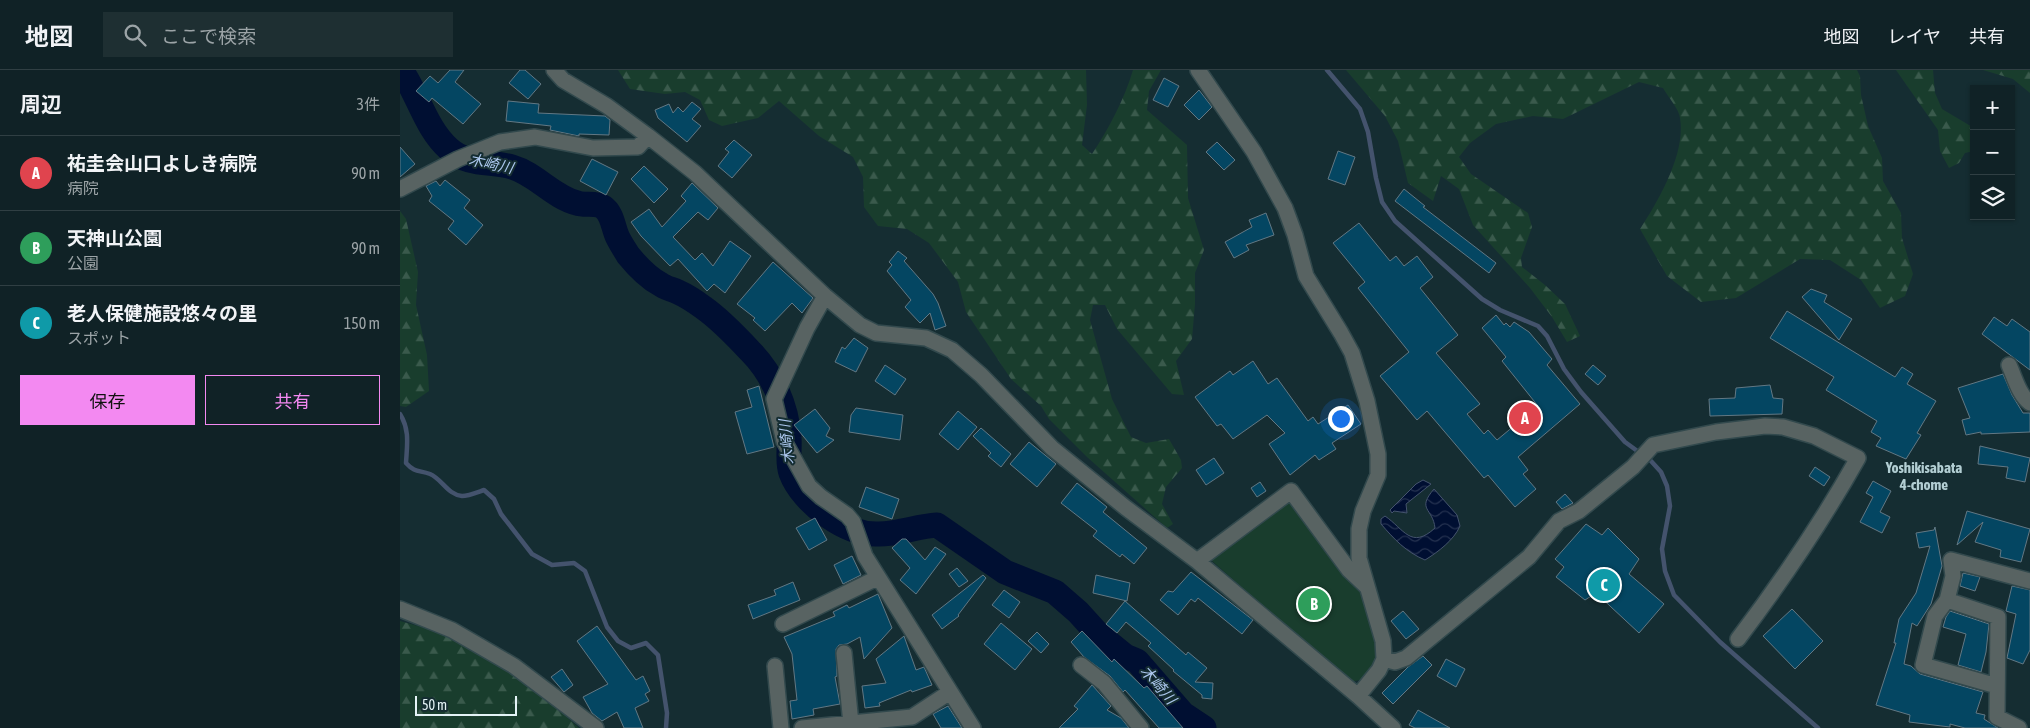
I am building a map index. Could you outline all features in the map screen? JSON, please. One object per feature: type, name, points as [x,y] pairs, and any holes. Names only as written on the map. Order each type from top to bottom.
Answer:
[{"type":"street","points":[[554,70],[564,80],[607,106],[695,173],[825,296],[860,325],[876,333],[926,338],[952,350],[981,375],[1052,448],[1126,508],[1197,561],[1358,696],[1393,728]]},
{"type":"street","points":[[1198,70],[1245,138],[1285,208],[1295,235],[1306,276],[1352,354],[1367,401],[1378,454],[1378,475],[1363,511],[1359,529],[1359,558],[1383,641],[1384,659],[1380,670],[1358,696]]},
{"type":"street","points":[[400,189],[464,157],[500,142],[535,137],[593,148],[638,147],[648,136]]},
{"type":"street","points":[[825,296],[806,328],[776,392],[784,441],[810,486],[821,497],[847,515],[856,529],[865,556],[877,578],[974,728]]},
{"type":"street","points":[[2010,365],[2019,388],[2030,403]]},
{"type":"street","points":[[1384,659],[1395,662],[1406,658],[1528,557],[1559,521],[1580,511],[1645,455],[1653,445],[1716,432],[1765,426],[1783,427],[1814,436],[1858,458],[1833,503],[1778,586],[1738,639]]},
{"type":"street","points":[[1197,561],[1292,491],[1349,570],[1366,586]]},
{"type":"street","points":[[1997,686],[1923,665],[1935,616],[1947,600],[1953,576],[1951,560],[2030,581]]},
{"type":"street","points":[[783,624],[877,578]]},
{"type":"street","points":[[1947,600],[1998,617],[1997,717],[2019,728]]},
{"type":"street","points":[[400,609],[452,630],[514,666],[596,728]]},
{"type":"street","points":[[844,654],[858,725]]},
{"type":"street","points":[[1081,665],[1104,683],[1141,728]]},
{"type":"street","points":[[775,666],[781,728]]},
{"type":"street","points":[[802,728],[858,725],[912,716],[950,692]]},
{"type":"green space","points":[[618,70],[1086,70],[1087,105],[1082,145],[1092,154],[1116,114],[1133,70],[1161,70],[1149,91],[1147,110],[1187,145],[1188,198],[1204,250],[1195,273],[1192,339],[1176,361],[1184,395],[1172,394],[1117,329],[1105,305],[1093,305],[1090,320],[1112,399],[1131,437],[1146,443],[1169,439],[1181,460],[1182,468],[1166,487],[1162,504],[1173,524],[1167,528],[1087,457],[1049,419],[1041,406],[1011,379],[966,312],[958,282],[929,243],[907,229],[878,226],[864,207],[863,177],[853,157],[819,136],[779,101],[758,118],[722,126],[709,120],[700,100],[685,92],[665,94],[630,89]]},
{"type":"green space","points":[[1346,70],[1857,70],[1860,76],[1861,95],[1868,126],[1882,158],[1883,181],[1901,213],[1902,238],[1913,274],[1905,296],[1880,308],[1861,280],[1830,260],[1800,259],[1736,298],[1701,302],[1667,276],[1640,229],[1663,190],[1675,161],[1681,132],[1680,118],[1676,107],[1663,88],[1639,82],[1563,119],[1533,116],[1496,124],[1470,143],[1459,157],[1471,174],[1528,213],[1532,227],[1521,258],[1522,267],[1565,304],[1580,336],[1567,342],[1552,317],[1530,288],[1473,225],[1459,189],[1441,176],[1433,201],[1408,183],[1398,141],[1385,116]]},
{"type":"green space","points":[[1896,70],[1933,70],[1935,93],[1942,109],[1970,126],[1970,152],[1965,153],[1959,163],[1949,168],[1940,151],[1938,130]]},
{"type":"green space","points":[[1983,70],[2030,70],[2030,93],[2013,79]]},
{"type":"green space","points":[[400,211],[406,219],[418,272],[416,305],[427,355],[429,391],[406,407],[400,406]]},
{"type":"green space","points":[[1290,497],[1363,589],[1381,652],[1376,664],[1361,680],[1348,682],[1211,560]]},
{"type":"green space","points":[[400,621],[444,635],[480,654],[532,689],[579,728],[400,728]]},
{"type":"water","points":[[1423,480],[1431,484],[1406,504],[1407,513],[1394,511],[1392,513],[1390,510],[1416,484]]},
{"type":"water","points":[[1434,489],[1457,515],[1460,526],[1450,541],[1425,560],[1406,549],[1396,540],[1381,524],[1381,519],[1385,516],[1408,535],[1414,537],[1427,534],[1435,528],[1434,521],[1426,505],[1426,501]]},
{"type":"building","points":[[450,70],[464,70],[455,82],[481,104],[463,124],[432,98],[429,102],[416,91],[430,76],[438,83]]},
{"type":"building","points":[[520,70],[525,70],[541,84],[528,99],[509,83]]},
{"type":"building","points":[[1164,78],[1179,86],[1168,107],[1153,100]]},
{"type":"building","points":[[1199,90],[1212,107],[1199,120],[1184,105]]},
{"type":"building","points":[[508,101],[539,104],[538,113],[605,116],[610,120],[609,135],[579,134],[579,136],[550,130],[551,126],[506,121]]},
{"type":"building","points":[[692,102],[701,109],[692,119],[701,126],[687,142],[658,118],[655,110],[669,104],[673,113],[678,107],[683,112]]},
{"type":"building","points":[[734,140],[752,155],[732,178],[718,166],[729,152],[725,149]]},
{"type":"building","points":[[1217,142],[1235,160],[1224,170],[1206,152]]},
{"type":"building","points":[[400,147],[415,164],[400,177]]},
{"type":"building","points":[[1338,151],[1355,157],[1345,185],[1328,179]]},
{"type":"building","points":[[592,159],[618,172],[606,195],[580,181]]},
{"type":"building","points":[[644,166],[668,189],[654,203],[631,179]]},
{"type":"building","points":[[445,180],[470,200],[464,208],[483,225],[466,245],[448,229],[454,221],[429,201],[432,196],[426,186],[436,181],[440,186]]},
{"type":"building","points":[[692,183],[718,208],[708,220],[698,212],[673,237],[695,260],[702,253],[713,266],[730,241],[751,256],[725,293],[714,284],[707,291],[678,259],[670,266],[641,236],[631,222],[649,209],[662,227],[686,201],[681,196]]},
{"type":"building","points":[[1404,189],[1425,206],[1423,207],[1496,263],[1489,273],[1395,201]]},
{"type":"building","points":[[1266,213],[1274,235],[1246,245],[1249,250],[1234,258],[1225,242],[1252,227],[1249,220]]},
{"type":"building","points":[[1359,223],[1390,261],[1396,256],[1404,266],[1417,256],[1433,277],[1420,288],[1458,335],[1436,353],[1480,404],[1467,414],[1484,434],[1488,430],[1497,440],[1538,406],[1502,361],[1506,357],[1482,328],[1496,315],[1504,325],[1506,323],[1510,327],[1514,322],[1529,332],[1552,359],[1547,365],[1580,404],[1518,457],[1528,470],[1523,474],[1536,489],[1515,507],[1488,475],[1484,478],[1427,411],[1417,420],[1380,376],[1409,352],[1358,288],[1365,282],[1333,243]]},
{"type":"building","points":[[898,251],[907,258],[904,261],[933,294],[946,326],[935,330],[930,313],[920,323],[905,307],[911,300],[887,271],[892,265],[889,262]]},
{"type":"building","points":[[773,262],[813,298],[802,313],[792,303],[765,331],[753,320],[755,318],[737,304]]},
{"type":"building","points":[[1811,289],[1827,295],[1824,302],[1852,319],[1839,340],[1802,297]]},
{"type":"building","points":[[1787,311],[1895,377],[1902,367],[1913,374],[1907,384],[1936,401],[1917,433],[1921,435],[1906,459],[1876,446],[1881,438],[1871,432],[1877,421],[1826,390],[1834,377],[1770,338]]},
{"type":"building","points":[[1994,317],[2007,326],[2012,319],[2030,332],[2030,370],[1982,334]]},
{"type":"building","points":[[854,338],[868,348],[856,372],[835,362],[842,347],[845,349]]},
{"type":"building","points":[[1253,361],[1268,384],[1277,378],[1308,421],[1313,417],[1318,424],[1348,405],[1361,424],[1332,443],[1336,449],[1319,460],[1315,455],[1290,475],[1269,444],[1285,433],[1267,415],[1233,439],[1221,424],[1217,426],[1195,397],[1230,371],[1233,375]]},
{"type":"building","points":[[885,365],[906,379],[895,395],[875,381]]},
{"type":"building","points":[[1593,365],[1606,376],[1598,385],[1585,374]]},
{"type":"building","points":[[2003,374],[2012,395],[2023,413],[2030,413],[2030,432],[1981,434],[1981,432],[1966,435],[1962,420],[1970,418],[1958,388]]},
{"type":"building","points":[[1770,385],[1773,398],[1783,399],[1782,414],[1710,416],[1709,399],[1735,398],[1736,388]]},
{"type":"building","points":[[759,386],[774,447],[747,454],[735,412],[752,407],[747,390]]},
{"type":"building","points":[[856,408],[903,415],[900,440],[849,432],[851,415]]},
{"type":"building","points":[[815,409],[830,428],[826,436],[834,440],[817,453],[794,425]]},
{"type":"building","points":[[958,411],[977,427],[958,450],[939,434]]},
{"type":"building","points":[[981,428],[1011,454],[1001,467],[988,456],[991,453],[973,436]]},
{"type":"building","points":[[1029,442],[1056,464],[1037,487],[1010,464]]},
{"type":"building","points":[[1980,446],[2030,458],[2025,482],[2006,478],[2008,467],[1978,464]]},
{"type":"building","points":[[1214,458],[1224,473],[1206,485],[1196,470]]},
{"type":"building","points":[[1815,467],[1830,477],[1824,486],[1809,476]]},
{"type":"building","points":[[1873,481],[1891,491],[1880,512],[1890,517],[1882,533],[1860,522],[1873,497],[1866,493]]},
{"type":"building","points":[[1260,482],[1266,491],[1257,497],[1251,488]]},
{"type":"building","points":[[1077,483],[1107,507],[1103,512],[1147,548],[1134,564],[1122,554],[1120,557],[1093,536],[1097,531],[1061,503]]},
{"type":"building","points":[[866,487],[899,499],[892,519],[859,507]]},
{"type":"building","points":[[1565,494],[1573,503],[1562,509],[1556,502]]},
{"type":"building","points":[[1967,511],[2030,529],[2021,562],[2000,557],[2001,550],[1975,542],[1983,522],[1957,545]]},
{"type":"building","points":[[815,518],[827,540],[809,550],[796,528]]},
{"type":"building","points":[[1586,524],[1602,535],[1608,528],[1639,559],[1629,574],[1664,604],[1639,633],[1596,593],[1585,600],[1556,577],[1564,567],[1555,559]]},
{"type":"building","points":[[1935,527],[1942,566],[1931,604],[1917,626],[1912,623],[1904,664],[1911,666],[1920,674],[1983,692],[1976,713],[1985,715],[1984,719],[1998,728],[1965,728],[1950,724],[1950,727],[1909,722],[1910,715],[1876,705],[1896,643],[1894,643],[1899,619],[1916,593],[1930,546],[1919,548],[1916,533],[1934,530]]},
{"type":"building","points":[[902,539],[906,539],[925,560],[935,547],[946,554],[916,594],[900,580],[910,568],[892,548]]},
{"type":"building","points":[[852,556],[861,575],[843,584],[834,565]]},
{"type":"building","points":[[957,568],[968,581],[959,587],[949,574]]},
{"type":"building","points":[[1191,572],[1253,620],[1242,634],[1198,598],[1195,602],[1191,599],[1178,615],[1160,600],[1168,591],[1173,592]]},
{"type":"building","points":[[1963,573],[1980,577],[1975,591],[1960,586]]},
{"type":"building","points":[[983,575],[986,578],[959,616],[942,629],[932,615]]},
{"type":"building","points":[[1096,575],[1130,583],[1127,601],[1093,593]]},
{"type":"building","points":[[793,582],[800,600],[753,619],[748,605],[776,595],[774,590]]},
{"type":"building","points":[[2012,586],[2030,590],[2030,650],[2023,664],[2007,658],[2016,614],[2006,611]]},
{"type":"building","points":[[1004,590],[1020,602],[1009,618],[992,605]]},
{"type":"building","points":[[878,594],[892,628],[864,659],[860,637],[847,644],[839,645],[836,649],[837,676],[835,677],[840,704],[813,709],[814,715],[792,719],[790,701],[797,700],[792,654],[784,637],[835,616],[833,612],[847,605],[849,608]]},
{"type":"building","points":[[1125,601],[1186,655],[1188,652],[1207,668],[1195,682],[1213,683],[1212,699],[1202,698],[1202,695],[1173,671],[1148,646],[1151,643],[1126,622],[1117,633],[1106,624]]},
{"type":"building","points":[[1792,609],[1823,641],[1795,669],[1763,636]]},
{"type":"building","points":[[1403,611],[1419,629],[1406,639],[1391,621]]},
{"type":"building","points":[[1950,611],[1989,624],[1986,652],[1981,672],[1958,665],[1966,634],[1943,627]]},
{"type":"building","points":[[1001,623],[1032,649],[1015,670],[984,644]]},
{"type":"building","points":[[597,626],[636,680],[643,676],[650,691],[645,694],[649,701],[635,708],[643,728],[624,728],[617,712],[602,721],[592,713],[583,697],[608,684],[577,641]]},
{"type":"building","points":[[1082,631],[1112,662],[1114,659],[1144,688],[1147,686],[1183,728],[1159,728],[1125,690],[1123,692],[1110,676],[1084,657],[1071,642]]},
{"type":"building","points":[[1037,632],[1049,644],[1041,653],[1028,641]]},
{"type":"building","points":[[904,636],[916,670],[924,667],[932,685],[912,692],[911,690],[879,703],[880,706],[865,708],[862,686],[886,683],[876,659]]},
{"type":"building","points":[[1423,656],[1432,665],[1393,704],[1382,693],[1408,667]]},
{"type":"building","points":[[1446,659],[1465,669],[1456,687],[1437,676]]},
{"type":"building","points":[[562,669],[573,685],[564,692],[551,677]]},
{"type":"building","points":[[1092,685],[1111,706],[1107,710],[1121,718],[1129,728],[1059,728],[1078,709],[1074,706]]},
{"type":"building","points":[[948,706],[962,728],[941,728],[933,714]]},
{"type":"building","points":[[1418,710],[1450,728],[1415,728],[1409,725]]},
{"type":"waterway","name":"木崎川","points":[[401,70],[434,132],[449,149],[472,161],[504,165],[521,170],[568,200],[580,204],[603,207],[609,213],[618,238],[628,255],[642,271],[662,285],[698,304],[728,328],[758,360],[777,391],[788,426],[791,473],[805,495],[827,516],[853,530],[866,533],[886,534],[937,525],[1005,572],[1055,592],[1078,612],[1098,634],[1125,656],[1137,661],[1183,714],[1204,728]]},
{"type":"waterway","points":[[1327,70],[1360,109],[1368,132],[1382,202],[1395,221],[1482,299],[1500,310],[1538,326],[1547,336],[1564,369],[1581,392],[1625,442],[1651,461],[1661,472],[1667,486],[1670,506],[1662,549],[1665,571],[1674,595],[1720,642],[1818,728]]},
{"type":"waterway","points":[[400,414],[407,432],[406,463],[409,466],[434,476],[457,495],[462,496],[484,490],[494,499],[501,514],[532,554],[552,565],[574,563],[585,571],[607,627],[618,641],[631,648],[646,643],[658,655],[667,713],[666,728]]},
{"type":"place","name":"祐圭会山口よしき病院","points":[[1525,418]]},
{"type":"place","name":"老人保健施設悠々の里","points":[[1604,585]]},
{"type":"place","name":"天神山公園","points":[[1314,604]]},
{"type":"district","name":"Yoshikisabata 4-chome","points":[[1924,476]]}]
